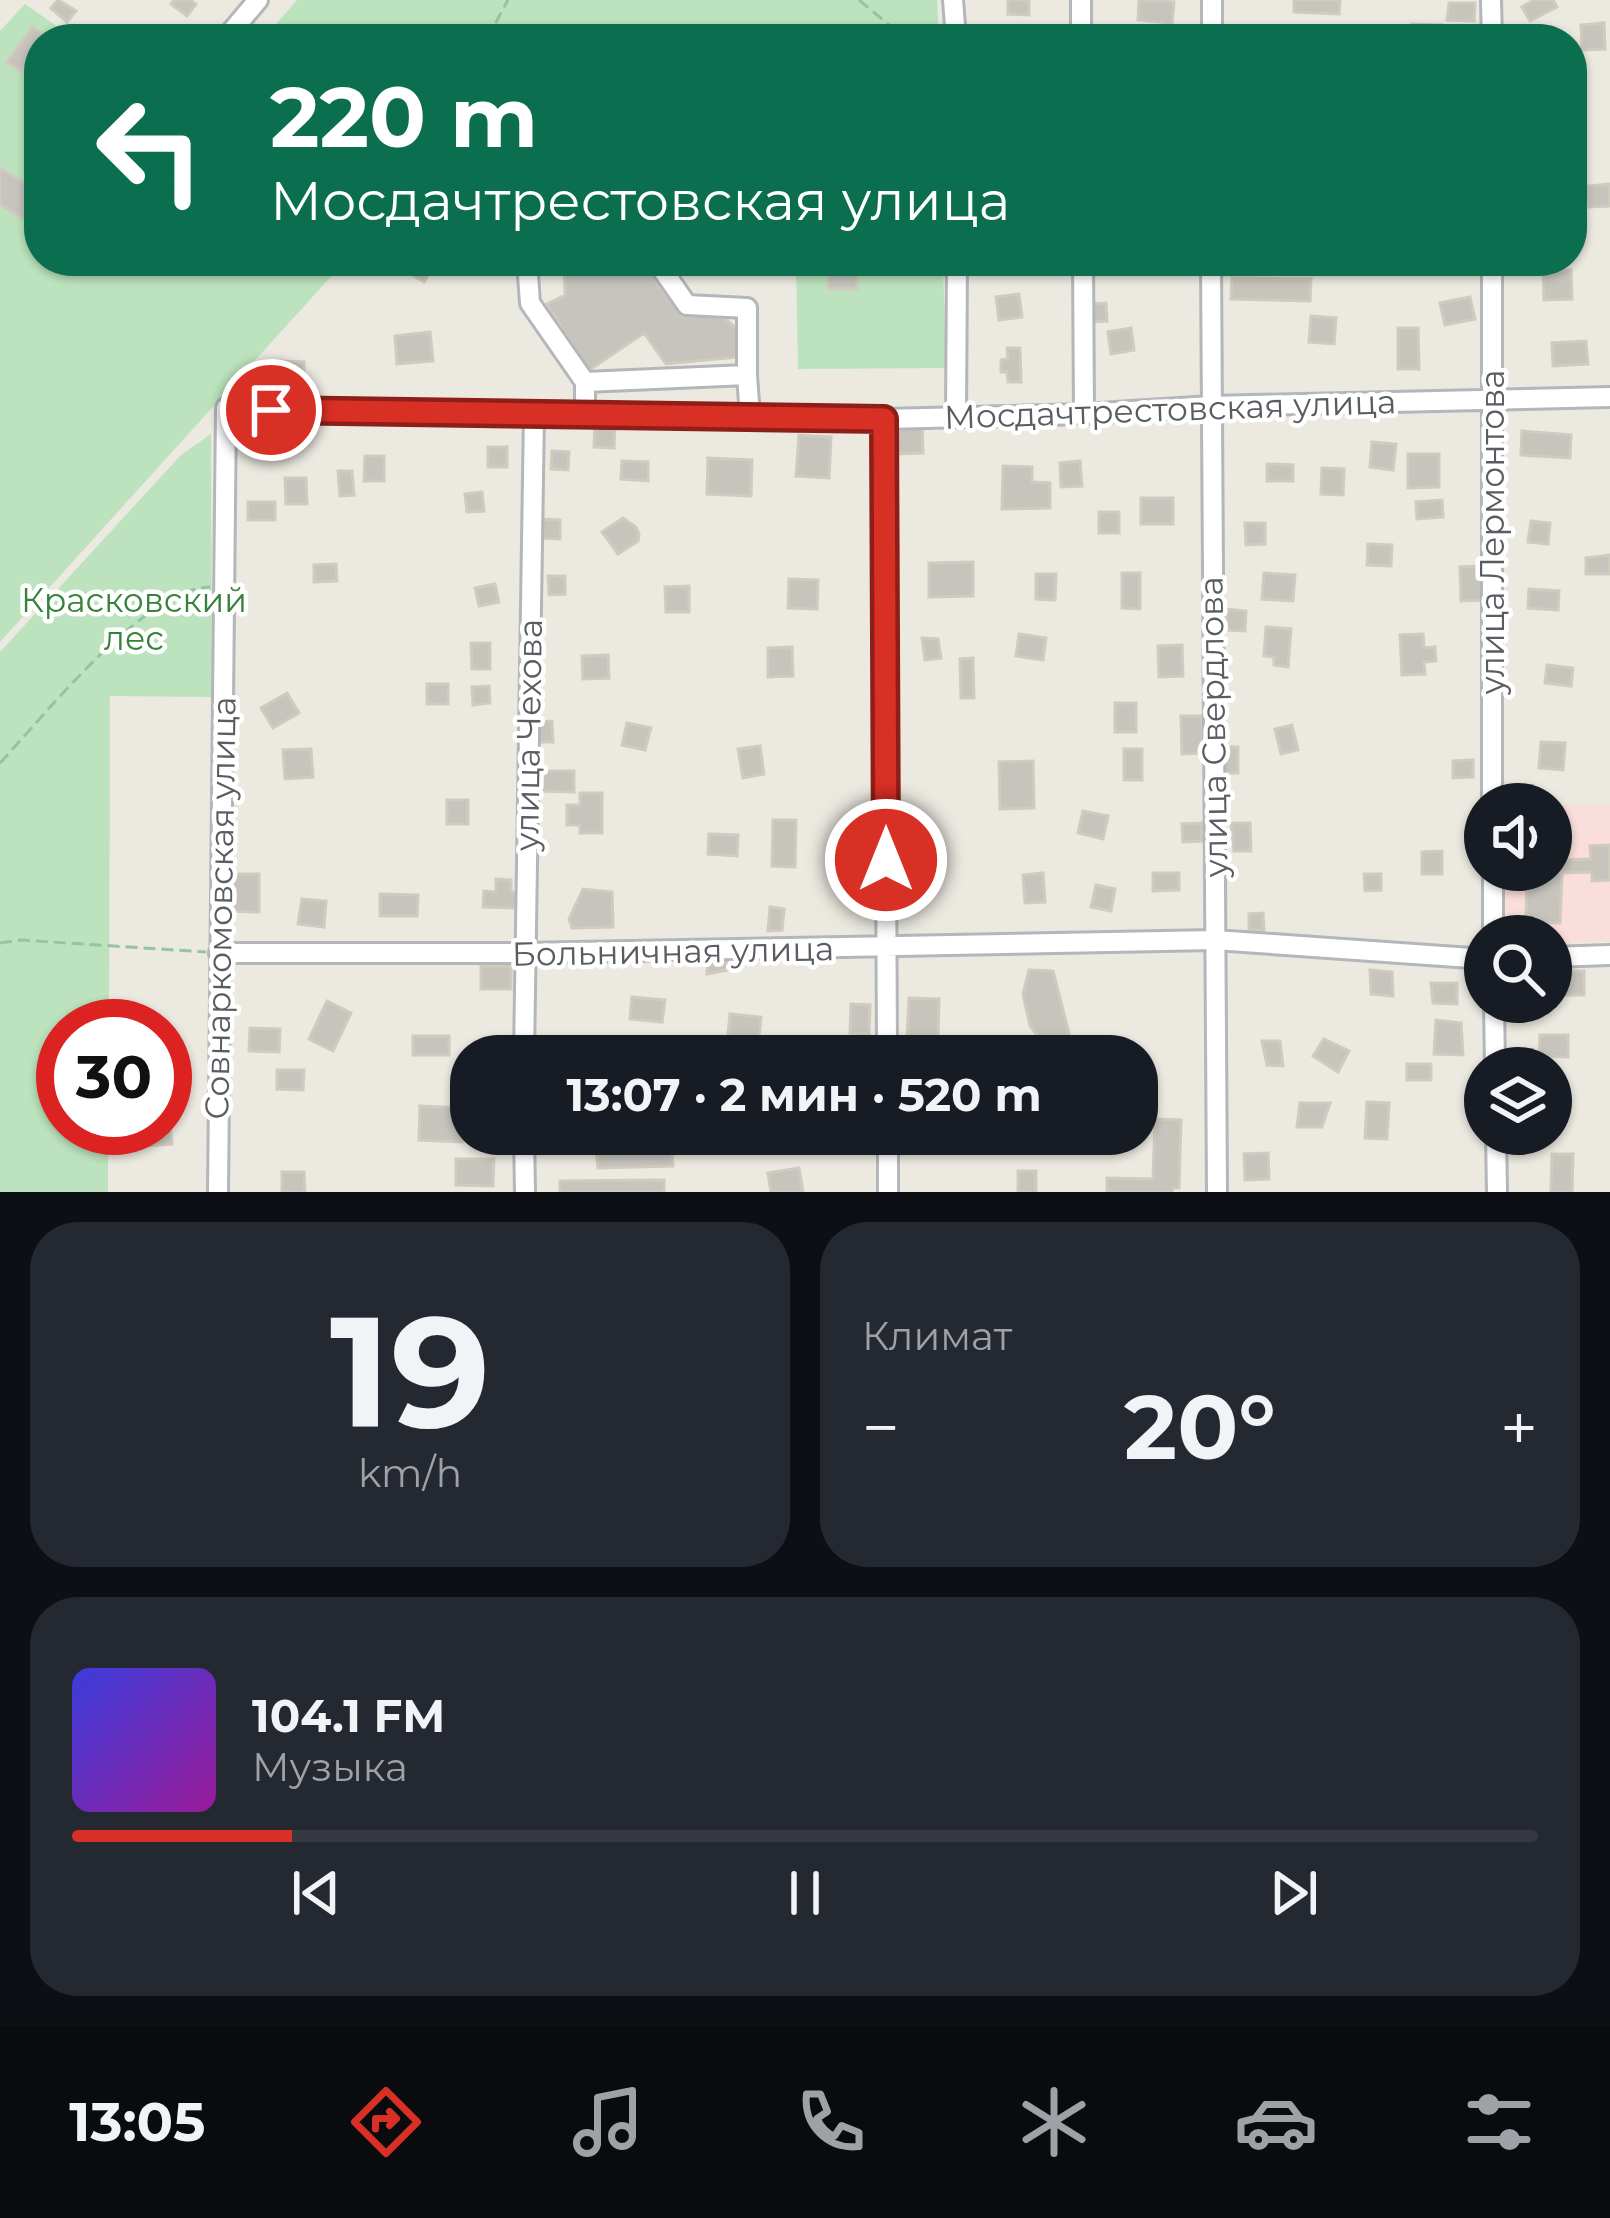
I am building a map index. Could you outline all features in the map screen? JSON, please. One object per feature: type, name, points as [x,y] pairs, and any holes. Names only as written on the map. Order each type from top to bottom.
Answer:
[{"type":"street","points":[[238,24],[258,0]]},
{"type":"street","points":[[528,276],[530,303],[585,382],[585,414]]},
{"type":"street","points":[[667,276],[687,305],[747,308],[750,417]]},
{"type":"street","points":[[956,417],[957,276]]},
{"type":"street","points":[[1083,276],[1084,414]]},
{"type":"street","name":"улица Свердлова","points":[[1211,276],[1217,1192]]},
{"type":"street","name":"улица Лермонтова","points":[[1492,276],[1492,783]]},
{"type":"street","points":[[585,382],[747,375]]},
{"type":"street","name":"Мосдачтрестовская улица","points":[[226,408],[884,419],[1610,398]]},
{"type":"street","name":"Совнаркомовская улица","points":[[218,1192],[226,408]]},
{"type":"street","name":"улица Чехова","points":[[524,1035],[534,414]]},
{"type":"street","points":[[884,419],[887,1035]]},
{"type":"street","name":"Больничная улица","points":[[220,953],[523,953],[1215,940],[1464,958]]},
{"type":"street","points":[[1572,956],[1610,955]]},
{"type":"street","points":[[524,1155],[525,1192]]},
{"type":"street","points":[[888,1155],[888,1192]]},
{"type":"street","points":[[1496,1155],[1497,1192]]},
{"type":"path","points":[[860,0],[888,24]]},
{"type":"path","points":[[0,763],[113,642],[165,602],[198,588],[224,587]]},
{"type":"path","points":[[0,943],[21,940],[220,953]]},
{"type":"shaded area","points":[[1572,805],[1610,805],[1610,941],[1572,942],[1572,915],[1505,915],[1506,891],[1572,891]]},
{"type":"green space","points":[[297,0],[937,0],[938,24],[276,24]]},
{"type":"green space","points":[[25,4],[54,24],[24,24],[24,276],[331,276],[0,642],[0,31]]},
{"type":"green space","points":[[796,276],[943,276],[946,368],[798,369]]},
{"type":"green space","name":"Красковский лес","points":[[211,434],[212,697],[110,696],[109,999],[36,999],[36,1155],[108,1155],[108,1192],[0,1192],[0,652],[181,455]]},
{"type":"building","points":[[58,0],[76,11],[67,22],[51,8]]},
{"type":"building","points":[[174,0],[196,4],[187,16],[171,4]]},
{"type":"building","points":[[1008,0],[1029,0],[1029,15],[1008,14]]},
{"type":"building","points":[[1139,0],[1174,2],[1172,23],[1138,20]]},
{"type":"building","points":[[1294,0],[1340,0],[1339,14],[1294,12]]},
{"type":"building","points":[[1534,0],[1553,0],[1557,7],[1530,21],[1522,7]]},
{"type":"building","points":[[1449,3],[1475,3],[1474,21],[1447,20]]},
{"type":"building","points":[[1604,23],[1605,49],[1587,50],[1587,24]]},
{"type":"building","points":[[24,38],[20,71],[7,62]]},
{"type":"building","points":[[0,168],[24,183],[24,218],[0,204]]},
{"type":"building","points":[[1610,184],[1610,206],[1589,207],[1588,186]]},
{"type":"building","points":[[564,276],[655,276],[683,317],[721,315],[738,330],[738,357],[666,364],[644,333],[588,371],[547,304],[565,295]]},
{"type":"building","points":[[828,276],[857,276],[857,289],[828,289]]},
{"type":"building","points":[[1543,276],[1571,276],[1572,299],[1544,300]]},
{"type":"building","points":[[1232,278],[1311,279],[1310,301],[1231,299]]},
{"type":"building","points":[[1019,294],[1022,317],[999,320],[996,297]]},
{"type":"building","points":[[1470,297],[1475,319],[1445,325],[1440,303]]},
{"type":"building","points":[[1106,303],[1107,321],[1090,322],[1089,304]]},
{"type":"building","points":[[1311,316],[1336,318],[1334,344],[1309,342]]},
{"type":"building","points":[[1131,328],[1134,350],[1111,354],[1108,332]]},
{"type":"building","points":[[1398,328],[1418,328],[1419,369],[1398,369]]},
{"type":"building","points":[[430,332],[433,361],[397,364],[395,336]]},
{"type":"building","points":[[1586,341],[1588,364],[1553,366],[1552,343]]},
{"type":"building","points":[[1007,348],[1020,348],[1021,382],[1008,382],[1007,372],[1001,372],[1001,360],[1008,359]]},
{"type":"building","points":[[276,361],[304,362],[303,387],[275,385]]},
{"type":"building","points":[[595,423],[615,424],[614,448],[594,447]]},
{"type":"building","points":[[922,426],[923,453],[898,454],[896,427]]},
{"type":"building","points":[[1522,431],[1571,435],[1570,458],[1521,455]]},
{"type":"building","points":[[799,435],[831,437],[829,478],[796,476]]},
{"type":"building","points":[[1372,442],[1396,444],[1393,470],[1370,467]]},
{"type":"building","points":[[488,447],[507,447],[507,467],[488,467]]},
{"type":"building","points":[[552,451],[569,452],[568,470],[551,469]]},
{"type":"building","points":[[1408,454],[1439,454],[1439,487],[1408,488]]},
{"type":"building","points":[[365,456],[384,456],[384,481],[364,481]]},
{"type":"building","points":[[708,458],[752,460],[751,496],[707,494]]},
{"type":"building","points":[[622,461],[648,462],[648,481],[621,479]]},
{"type":"building","points":[[1080,461],[1082,486],[1061,487],[1060,463]]},
{"type":"building","points":[[1267,464],[1293,465],[1293,481],[1267,481]]},
{"type":"building","points":[[1003,466],[1032,467],[1032,482],[1050,483],[1050,508],[1002,509]]},
{"type":"building","points":[[1322,468],[1344,469],[1343,495],[1321,494]]},
{"type":"building","points":[[338,471],[352,471],[354,495],[340,496]]},
{"type":"building","points":[[285,478],[306,478],[307,504],[286,504]]},
{"type":"building","points":[[482,492],[484,511],[467,512],[465,494]]},
{"type":"building","points":[[1141,498],[1173,498],[1173,524],[1141,524]]},
{"type":"building","points":[[1442,500],[1443,517],[1417,519],[1416,502]]},
{"type":"building","points":[[248,502],[275,502],[275,520],[248,520]]},
{"type":"building","points":[[1099,512],[1119,512],[1119,533],[1099,533]]},
{"type":"building","points":[[623,518],[639,534],[638,541],[618,554],[602,532]]},
{"type":"building","points":[[539,519],[560,520],[560,539],[538,538]]},
{"type":"building","points":[[1531,521],[1550,523],[1548,544],[1528,542]]},
{"type":"building","points":[[1245,523],[1265,523],[1265,544],[1246,545]]},
{"type":"building","points":[[1368,544],[1392,545],[1391,566],[1367,565]]},
{"type":"building","points":[[1610,555],[1610,574],[1586,574],[1586,558]]},
{"type":"building","points":[[973,562],[973,596],[929,597],[929,563]]},
{"type":"building","points":[[336,564],[337,581],[314,582],[314,565]]},
{"type":"building","points":[[1481,566],[1483,600],[1461,601],[1460,567]]},
{"type":"building","points":[[1122,573],[1140,573],[1140,609],[1122,608]]},
{"type":"building","points":[[1264,573],[1295,575],[1293,601],[1262,599]]},
{"type":"building","points":[[1036,574],[1056,574],[1055,600],[1036,599]]},
{"type":"building","points":[[548,576],[565,576],[565,594],[549,595]]},
{"type":"building","points":[[789,579],[818,580],[817,609],[788,608]]},
{"type":"building","points":[[495,584],[499,602],[479,606],[475,588]]},
{"type":"building","points":[[689,586],[689,612],[666,612],[665,587]]},
{"type":"building","points":[[1529,589],[1559,591],[1558,610],[1528,608]]},
{"type":"building","points":[[1226,609],[1246,611],[1245,631],[1225,630]]},
{"type":"building","points":[[1266,627],[1291,629],[1288,667],[1274,665],[1274,657],[1264,656]]},
{"type":"building","points":[[1019,634],[1046,638],[1043,660],[1016,656]]},
{"type":"building","points":[[1423,634],[1424,648],[1435,647],[1436,661],[1424,662],[1425,674],[1402,675],[1400,635]]},
{"type":"building","points":[[922,638],[938,639],[941,658],[925,660]]},
{"type":"building","points":[[471,643],[490,643],[490,669],[472,669]]},
{"type":"building","points":[[1182,645],[1183,676],[1159,677],[1158,646]]},
{"type":"building","points":[[792,647],[793,676],[768,677],[768,648]]},
{"type":"building","points":[[608,655],[609,678],[583,679],[582,656]]},
{"type":"building","points":[[973,658],[974,698],[961,698],[960,659]]},
{"type":"building","points":[[1547,665],[1573,668],[1571,686],[1545,683]]},
{"type":"building","points":[[427,684],[448,684],[448,704],[427,704]]},
{"type":"building","points":[[489,686],[490,703],[473,705],[472,687]]},
{"type":"building","points":[[287,693],[299,713],[273,728],[261,708]]},
{"type":"building","points":[[1115,703],[1136,703],[1136,732],[1115,732]]},
{"type":"building","points":[[1181,716],[1202,716],[1203,753],[1182,754]]},
{"type":"building","points":[[552,721],[553,742],[536,742],[535,722]]},
{"type":"building","points":[[627,723],[651,728],[645,750],[622,745]]},
{"type":"building","points":[[1292,725],[1298,750],[1281,754],[1275,729]]},
{"type":"building","points":[[1541,742],[1565,743],[1563,770],[1539,768]]},
{"type":"building","points":[[760,746],[764,774],[743,778],[738,749]]},
{"type":"building","points":[[1224,747],[1238,747],[1238,773],[1224,773]]},
{"type":"building","points":[[311,749],[313,777],[285,779],[283,750]]},
{"type":"building","points":[[1124,749],[1142,749],[1142,780],[1124,780]]},
{"type":"building","points":[[1473,760],[1473,777],[1453,778],[1453,761]]},
{"type":"building","points":[[1033,761],[1034,808],[1000,809],[999,762]]},
{"type":"building","points":[[540,771],[574,771],[574,792],[540,791]]},
{"type":"building","points":[[580,793],[602,793],[602,833],[580,833],[580,825],[567,825],[567,805],[580,805]]},
{"type":"building","points":[[447,800],[468,800],[468,824],[447,824]]},
{"type":"building","points":[[1083,811],[1108,816],[1103,839],[1078,833]]},
{"type":"building","points":[[773,820],[796,820],[795,867],[772,866]]},
{"type":"building","points":[[1202,823],[1202,841],[1183,842],[1182,824]]},
{"type":"building","points":[[1231,823],[1250,823],[1251,851],[1234,851]]},
{"type":"building","points":[[709,834],[738,835],[737,856],[708,854]]},
{"type":"building","points":[[1610,845],[1610,880],[1592,881],[1592,872],[1572,873],[1572,860],[1591,859],[1590,846]]},
{"type":"building","points":[[1442,851],[1442,874],[1422,874],[1422,852]]},
{"type":"building","points":[[1043,873],[1045,902],[1025,903],[1023,875]]},
{"type":"building","points":[[1153,873],[1179,873],[1179,890],[1153,891]]},
{"type":"building","points":[[230,874],[259,874],[259,912],[230,911]]},
{"type":"building","points":[[1364,874],[1381,874],[1381,890],[1365,891]]},
{"type":"building","points":[[496,879],[511,880],[511,892],[517,892],[516,908],[483,907],[484,891],[496,892]]},
{"type":"building","points":[[1096,885],[1115,889],[1111,911],[1091,907]]},
{"type":"building","points":[[583,889],[612,892],[613,927],[572,928],[569,919]]},
{"type":"building","points":[[1527,891],[1561,891],[1560,915],[1526,915]]},
{"type":"building","points":[[380,894],[418,895],[417,916],[380,916]]},
{"type":"building","points":[[302,899],[326,901],[324,927],[298,924]]},
{"type":"building","points":[[770,907],[784,909],[782,930],[768,931]]},
{"type":"building","points":[[1263,913],[1264,931],[1249,929],[1249,914]]},
{"type":"building","points":[[726,960],[728,970],[707,974],[708,961]]},
{"type":"building","points":[[481,966],[511,966],[511,989],[481,989]]},
{"type":"building","points":[[1029,970],[1053,971],[1069,1035],[1037,1035],[1030,1026],[1023,994]]},
{"type":"building","points":[[1370,970],[1392,972],[1393,996],[1371,994]]},
{"type":"building","points":[[1572,971],[1584,971],[1584,995],[1572,995]]},
{"type":"building","points":[[1431,983],[1457,983],[1457,1004],[1433,1003]]},
{"type":"building","points":[[632,997],[665,1000],[662,1022],[630,1019]]},
{"type":"building","points":[[909,998],[939,999],[938,1035],[907,1035]]},
{"type":"building","points":[[327,1001],[351,1013],[333,1051],[309,1039]]},
{"type":"building","points":[[851,1004],[870,1005],[869,1034],[850,1033]]},
{"type":"building","points":[[730,1014],[761,1017],[759,1035],[728,1035]]},
{"type":"building","points":[[1436,1020],[1461,1023],[1463,1055],[1434,1054]]},
{"type":"building","points":[[250,1028],[280,1029],[279,1052],[249,1051]]},
{"type":"building","points":[[1540,1035],[1568,1035],[1568,1047],[1539,1047]]},
{"type":"building","points":[[413,1036],[449,1036],[449,1055],[413,1055]]},
{"type":"building","points":[[1324,1039],[1349,1051],[1338,1072],[1313,1056]]},
{"type":"building","points":[[1262,1041],[1280,1041],[1283,1066],[1267,1065]]},
{"type":"building","points":[[1407,1064],[1431,1064],[1431,1080],[1407,1080]]},
{"type":"building","points":[[277,1070],[304,1070],[303,1090],[277,1089]]},
{"type":"building","points":[[1367,1102],[1389,1103],[1387,1139],[1365,1138]]},
{"type":"building","points":[[1300,1103],[1330,1103],[1322,1127],[1297,1127]]},
{"type":"building","points":[[420,1106],[450,1107],[450,1141],[419,1140]]},
{"type":"building","points":[[1158,1119],[1181,1120],[1179,1188],[1172,1192],[1107,1192],[1107,1178],[1153,1179]]},
{"type":"building","points":[[1268,1153],[1269,1179],[1245,1180],[1244,1154]]},
{"type":"building","points":[[1573,1154],[1572,1192],[1551,1192],[1552,1155]]},
{"type":"building","points":[[596,1155],[672,1155],[673,1166],[598,1168]]},
{"type":"building","points":[[456,1159],[494,1159],[493,1186],[456,1185]]},
{"type":"building","points":[[799,1168],[803,1192],[771,1192],[768,1173]]},
{"type":"building","points":[[1018,1171],[1036,1171],[1036,1192],[1018,1192]]},
{"type":"building","points":[[282,1172],[304,1172],[305,1192],[282,1192]]},
{"type":"building","points":[[664,1180],[664,1192],[560,1192],[560,1181]]},
{"type":"route","points":[[271,410],[884,419],[886,860]]}]
